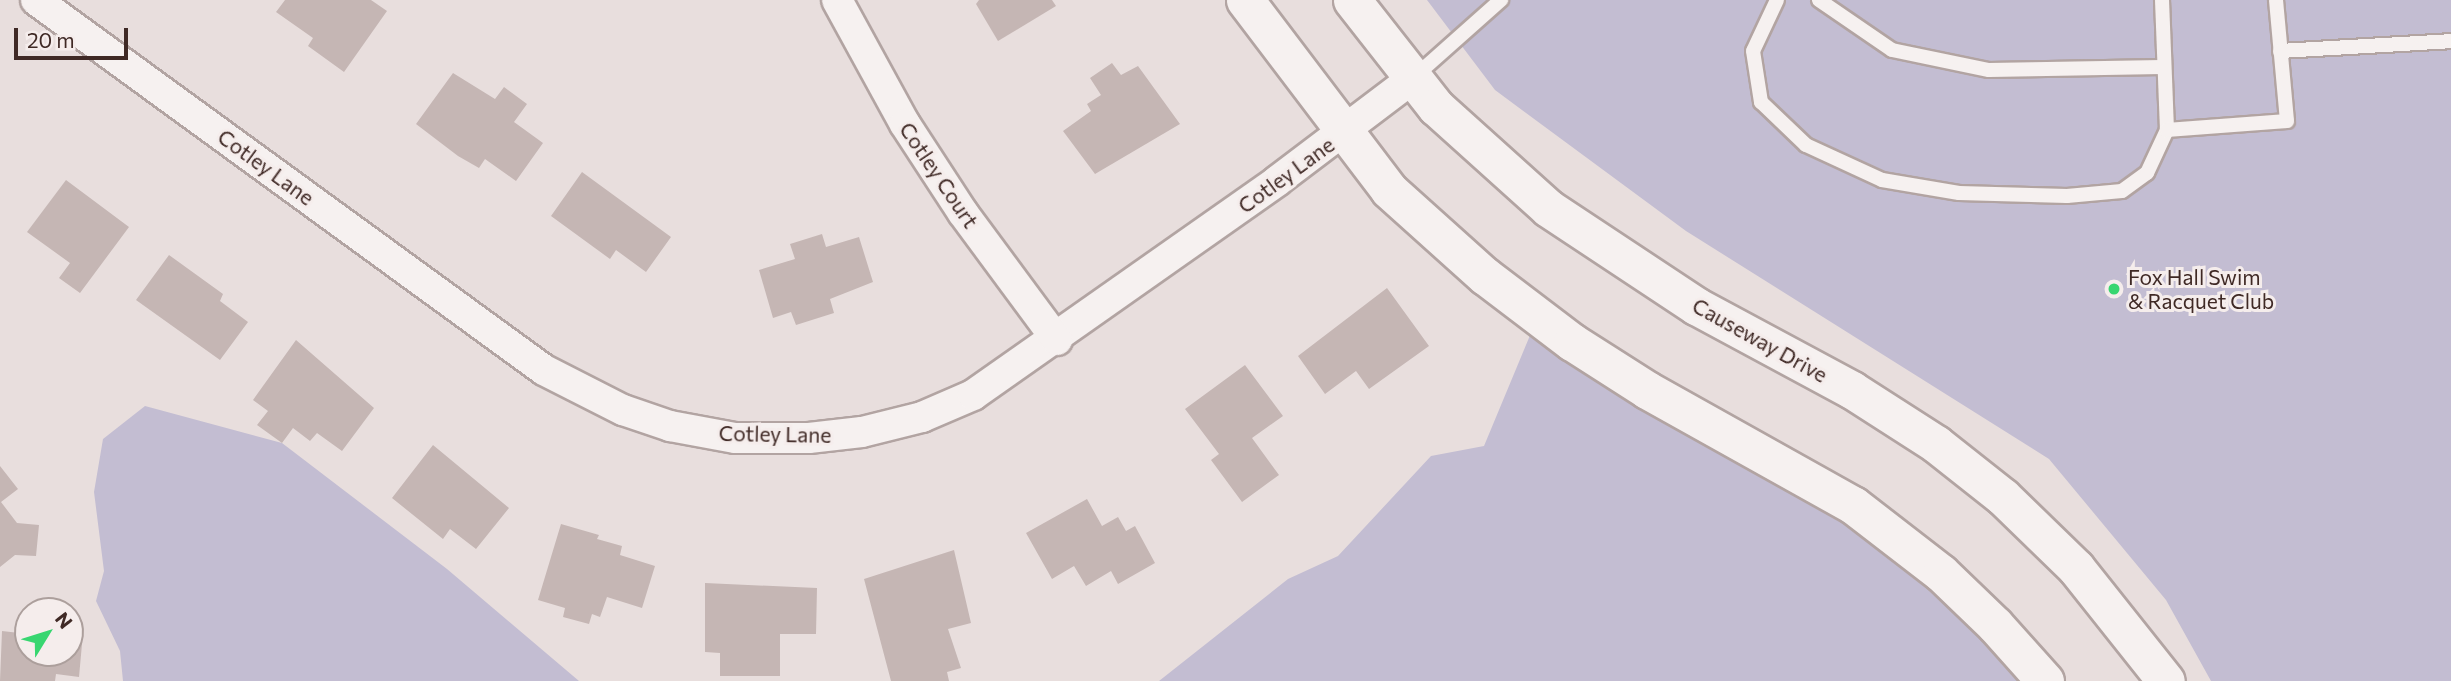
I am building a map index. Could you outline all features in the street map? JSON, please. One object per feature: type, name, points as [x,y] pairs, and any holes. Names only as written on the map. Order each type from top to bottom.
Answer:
[{"type":"street","name":"Cotley Lane","points":[[36,0],[544,370],[623,411],[670,426],[735,438],[809,438],[862,432],[922,416],[973,395],[1057,340],[1344,132],[1412,79]]},
{"type":"street","name":"Cotley Court","points":[[837,0],[905,124],[963,213],[1057,340]]},
{"type":"street","points":[[1245,0],[1389,190],[1485,276],[1572,342],[1647,390],[1853,505],[1941,573],[1996,625],[2045,681]]},
{"type":"street","name":"Causeway Drive","points":[[1352,0],[1412,79],[1490,159],[1548,208],[1696,306],[1852,390],[1974,474],[2076,568],[2166,681]]},
{"type":"lane","points":[[1412,79],[1501,0]]},
{"type":"lane","points":[[1777,0],[1753,51],[1761,102],[1806,145],[1882,180],[1959,193],[2067,196],[2122,191],[2147,173],[2167,130],[2162,67],[2162,0]]},
{"type":"lane","points":[[1819,0],[1892,50],[1989,70],[2162,67]]},
{"type":"lane","points":[[2167,130],[2287,121],[2276,0]]},
{"type":"lane","points":[[2280,51],[2451,41]]},
{"type":"shaded area","name":"Fox Hall Swim & Racquet Club","points":[[1427,0],[2451,0],[2451,681],[2211,681],[2166,600],[2049,459],[1686,231],[1495,90]]},
{"type":"shaded area","points":[[1531,333],[1843,512],[1974,622],[2022,681],[1159,681],[1288,579],[1338,556],[1431,456],[1484,446]]},
{"type":"shaded area","points":[[145,406],[282,443],[447,569],[579,681],[123,681],[120,651],[96,601],[104,571],[94,492],[103,439]]},
{"type":"building","points":[[285,0],[371,0],[387,11],[344,72],[308,46],[313,38],[276,12]]},
{"type":"building","points":[[979,0],[1052,0],[1056,6],[998,41],[976,4]]},
{"type":"building","points":[[1112,63],[1121,75],[1138,66],[1180,124],[1095,174],[1063,131],[1091,111],[1087,104],[1101,95],[1090,78]]},
{"type":"building","points":[[453,73],[495,99],[504,87],[527,104],[514,122],[543,143],[516,181],[485,159],[479,168],[458,156],[416,124]]},
{"type":"building","points":[[582,172],[671,237],[646,272],[616,250],[610,259],[551,216]]},
{"type":"building","points":[[66,180],[129,227],[80,293],[59,278],[70,263],[27,232]]},
{"type":"building","points":[[822,234],[826,247],[859,237],[873,282],[830,299],[834,313],[796,325],[791,312],[773,318],[759,270],[795,259],[790,244]]},
{"type":"building","points":[[169,255],[223,294],[220,301],[248,322],[220,360],[136,300]]},
{"type":"building","points":[[1387,288],[1429,346],[1369,389],[1356,371],[1325,394],[1298,356]]},
{"type":"building","points":[[296,340],[374,408],[342,451],[317,433],[310,441],[293,428],[282,443],[257,425],[268,411],[253,400]]},
{"type":"building","points":[[1245,365],[1283,416],[1252,438],[1279,475],[1242,502],[1211,460],[1219,454],[1185,409]]},
{"type":"building","points":[[433,445],[509,508],[476,549],[450,529],[443,539],[392,498]]},
{"type":"building","points":[[0,466],[18,489],[1,502],[17,523],[39,525],[36,556],[15,555],[0,567]]},
{"type":"building","points":[[1087,499],[1102,526],[1118,517],[1126,531],[1135,526],[1155,563],[1118,584],[1111,571],[1086,586],[1074,566],[1052,579],[1026,533]]},
{"type":"building","points":[[561,524],[599,535],[597,539],[622,546],[620,555],[655,566],[642,608],[607,597],[600,617],[592,614],[589,624],[563,617],[565,608],[538,600]]},
{"type":"building","points":[[954,550],[971,623],[948,629],[961,668],[947,672],[949,681],[891,681],[864,579]]},
{"type":"building","points":[[705,583],[817,588],[816,634],[780,634],[780,676],[720,676],[720,653],[705,652]]},
{"type":"building","points":[[2,631],[14,632],[14,667],[80,667],[79,677],[56,674],[55,681],[0,681]]},
{"type":"place","name":"Fox Hall Swim & Racquet Club","points":[[2114,289]]}]
